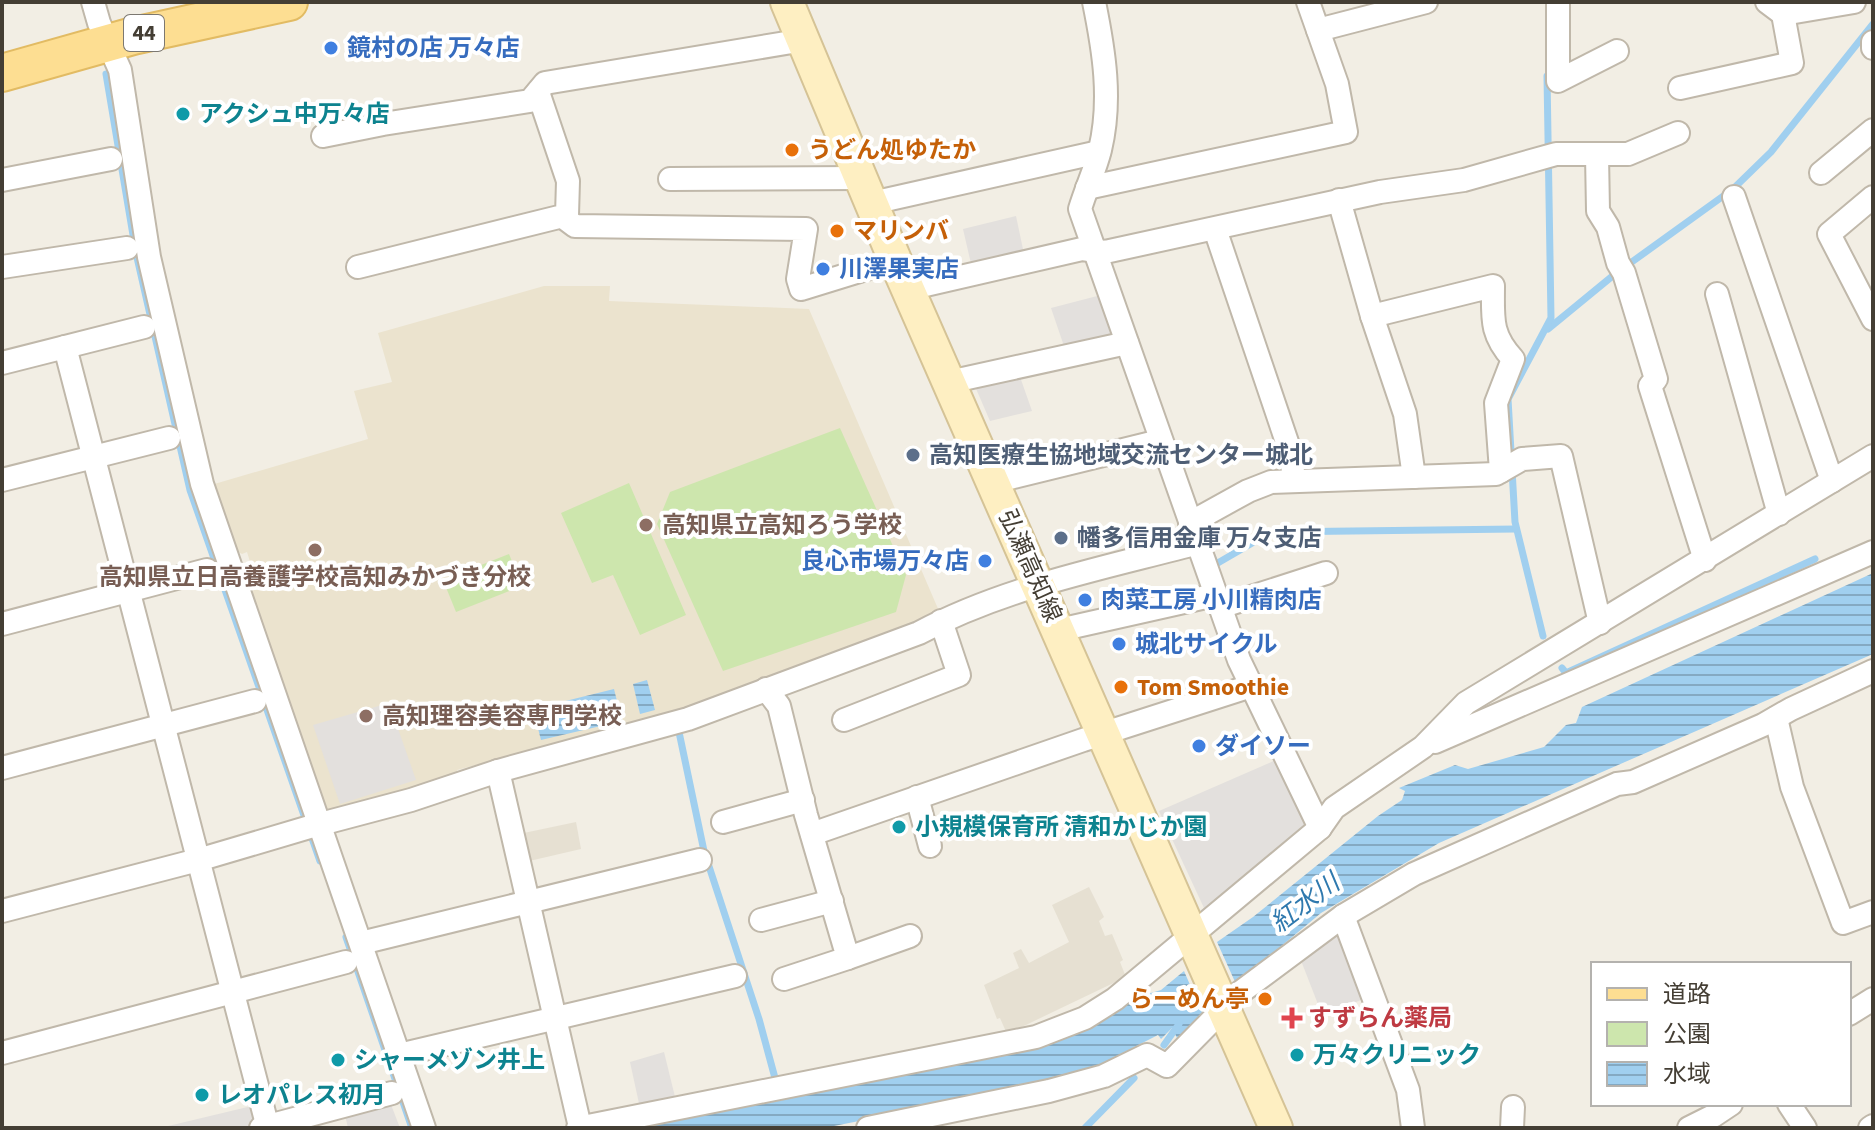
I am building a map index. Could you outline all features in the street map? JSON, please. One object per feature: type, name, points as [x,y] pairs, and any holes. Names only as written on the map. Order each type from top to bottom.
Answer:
[{"type":"main road","name":"44","points":[[2,73],[133,36],[289,2]]},
{"type":"main road","name":"弘瀬高知線","points":[[787,2],[901,275],[1276,1128]]},
{"type":"street","points":[[93,2],[107,44],[120,70],[149,257],[202,484],[311,826],[361,943],[424,1128]]},
{"type":"street","points":[[1094,2],[1104,49],[1104,128],[1080,209],[1218,601],[1251,686],[1320,828]]},
{"type":"street","points":[[1087,188],[1346,132],[1337,84],[1308,2]]},
{"type":"street","points":[[1318,30],[1426,2]]},
{"type":"street","points":[[1558,2],[1558,81],[1617,51]]},
{"type":"street","points":[[1680,88],[1792,63],[1775,8],[1854,2]]},
{"type":"street","points":[[323,136],[530,101],[545,83],[804,40]]},
{"type":"street","points":[[538,92],[568,181],[567,220],[575,226],[806,229],[798,279],[801,289],[1082,249],[1105,252],[1339,200],[1464,180],[1547,157],[1628,154],[1678,133]]},
{"type":"street","points":[[1821,173],[1873,130]]},
{"type":"street","points":[[670,179],[867,190],[1099,152]]},
{"type":"street","points":[[1597,155],[1598,211],[1608,227],[1624,273],[1656,379],[1650,386],[1705,560]]},
{"type":"street","points":[[2,180],[111,159]]},
{"type":"street","points":[[1734,197],[1832,481]]},
{"type":"street","points":[[1873,197],[1829,234],[1873,319]]},
{"type":"street","points":[[1339,200],[1372,316],[1405,414],[1414,477]]},
{"type":"street","points":[[358,267],[567,215]]},
{"type":"street","points":[[1215,229],[1291,454],[1294,481]]},
{"type":"street","points":[[2,267],[127,248]]},
{"type":"street","points":[[1372,316],[1493,286],[1493,325],[1500,345],[1513,359],[1496,403],[1508,467]]},
{"type":"street","points":[[1717,294],[1779,514]]},
{"type":"street","points":[[2,363],[144,327]]},
{"type":"street","points":[[949,382],[1127,343]]},
{"type":"street","points":[[65,347],[266,1127],[392,1093]]},
{"type":"street","points":[[2,480],[169,438]]},
{"type":"street","points":[[993,482],[1160,441]]},
{"type":"street","points":[[2,911],[198,860],[411,800],[498,771],[688,719],[919,633],[941,621],[1194,533],[1248,491],[1271,482],[1496,474],[1522,459],[1561,456],[1600,623]]},
{"type":"street","points":[[1423,747],[1466,703],[1873,456]]},
{"type":"street","points":[[498,771],[579,1128],[1053,1032],[1085,1018],[1193,940],[1320,828],[1334,808],[1423,747],[1873,552]]},
{"type":"street","points":[[2,624],[207,570]]},
{"type":"street","points":[[1059,630],[1218,601],[1326,573]]},
{"type":"street","points":[[844,720],[959,675],[941,621]]},
{"type":"street","points":[[868,1128],[1042,1093],[1104,1076],[1147,1055],[1167,1066],[1222,1003],[1343,916],[1414,874],[1617,784],[1633,782],[1873,671]]},
{"type":"street","points":[[812,834],[1251,686]]},
{"type":"street","points":[[766,689],[779,706],[848,958]]},
{"type":"street","points":[[2,768],[255,701]]},
{"type":"street","points":[[1776,718],[1792,787],[1843,923],[1873,912]]},
{"type":"street","points":[[917,797],[930,846]]},
{"type":"street","points":[[723,822],[803,800]]},
{"type":"street","points":[[361,943],[700,860]]},
{"type":"street","points":[[761,920],[832,901]]},
{"type":"street","points":[[1343,916],[1408,1090],[1413,1128]]},
{"type":"street","points":[[784,979],[910,936]]},
{"type":"street","points":[[2,1053],[346,962]]},
{"type":"street","points":[[399,1055],[735,976]]},
{"type":"street","points":[[1851,1013],[1873,999]]},
{"type":"street","points":[[1689,1128],[1728,1106]]},
{"type":"street","points":[[1790,1106],[1805,1128]]},
{"type":"shaded area","points":[[1016,216],[1024,254],[972,268],[963,229]]},
{"type":"shaded area","name":"高知県立高知ろう学校","points":[[544,286],[610,286],[609,301],[809,309],[939,611],[917,627],[675,712],[457,770],[457,773],[323,815],[242,577],[251,565],[247,552],[242,554],[231,548],[211,485],[368,439],[354,391],[392,382],[378,333]]},
{"type":"shaded area","points":[[1101,295],[1115,336],[1065,349],[1051,308]]},
{"type":"shaded area","points":[[1019,374],[1032,411],[990,421],[974,384]]},
{"type":"shaded area","points":[[389,703],[416,780],[340,804],[313,725]]},
{"type":"shaded area","points":[[1276,760],[1310,828],[1204,908],[1159,811]]},
{"type":"shaded area","points":[[576,822],[581,849],[525,862],[519,834]]},
{"type":"shaded area","points":[[1089,887],[1104,917],[1099,921],[1105,936],[1112,934],[1123,960],[1120,962],[1126,977],[1007,1034],[1000,1018],[997,1019],[984,985],[1019,968],[1013,953],[1021,949],[1029,963],[1069,942],[1052,905]]},
{"type":"shaded area","points":[[1339,929],[1363,999],[1323,1017],[1300,958]]},
{"type":"shaded area","points":[[664,1052],[676,1101],[640,1108],[630,1062]]},
{"type":"shaded area","points":[[390,1102],[400,1128],[348,1128],[345,1115]]},
{"type":"shaded area","points":[[256,1105],[261,1123],[238,1128],[164,1127]]},
{"type":"green space","points":[[840,428],[906,575],[896,612],[723,671],[657,524],[670,492]]},
{"type":"green space","points":[[629,483],[686,615],[640,635],[613,575],[592,583],[561,513]]},
{"type":"green space","points":[[509,554],[522,586],[456,612],[443,580]]},
{"type":"water","name":"紅水川","points":[[1873,573],[1873,654],[1439,843],[1321,913],[1236,984],[1217,942],[1402,800],[1405,791],[1399,788],[1455,765],[1468,769],[1544,747],[1566,725],[1576,723],[1582,707]]},
{"type":"water","points":[[647,680],[655,710],[640,714],[633,684]]},
{"type":"water","points":[[614,689],[622,721],[541,740],[533,709]]},
{"type":"water","points":[[1184,971],[1204,1017],[1179,1042],[1172,1028],[1161,1039],[1158,1035],[1097,1066],[1054,1082],[824,1128],[636,1128],[783,1100],[1032,1045],[1098,1022],[1134,998],[1161,990]]},
{"type":"waterway","points":[[1629,264],[1733,189],[1771,152],[1873,24]]},
{"type":"waterway","points":[[106,74],[136,253],[190,490],[320,861]]},
{"type":"waterway","points":[[1543,636],[1515,522],[1508,399],[1551,318],[1547,76]]},
{"type":"waterway","points":[[1548,329],[1615,274]]},
{"type":"waterway","points":[[1212,556],[1216,564],[1271,532],[1516,529]]},
{"type":"waterway","points":[[1562,668],[1566,673],[1815,559]]},
{"type":"waterway","points":[[679,732],[704,851],[775,1078]]},
{"type":"waterway","points":[[346,937],[412,1128]]},
{"type":"waterway","points":[[1164,1045],[1179,1024]]},
{"type":"waterway","points":[[1085,1128],[1134,1078]]},
{"type":"place","name":"鏡村の店 万々店","points":[[331,48]]},
{"type":"place","name":"アクシュ中万々店","points":[[183,114]]},
{"type":"place","name":"うどん処ゆたか","points":[[792,150]]},
{"type":"place","name":"マリンバ","points":[[837,231]]},
{"type":"place","name":"川澤果実店","points":[[823,269]]},
{"type":"place","name":"高知医療生協地域交流センター城北","points":[[913,455]]},
{"type":"place","name":"高知県立高知ろう学校","points":[[646,525]]},
{"type":"place","name":"幡多信用金庫 万々支店","points":[[1061,538]]},
{"type":"place","name":"高知県立日高養護学校高知みかづき分校","points":[[315,550]]},
{"type":"place","name":"良心市場万々店","points":[[985,561]]},
{"type":"place","name":"肉菜工房 小川精肉店","points":[[1085,600]]},
{"type":"place","name":"城北サイクル","points":[[1119,644]]},
{"type":"place","name":"Tom Smoothie","points":[[1121,687]]},
{"type":"place","name":"高知理容美容専門学校","points":[[366,716]]},
{"type":"place","name":"ダイソー","points":[[1199,746]]},
{"type":"place","name":"小規模保育所 清和かじか園","points":[[899,827]]},
{"type":"place","name":"らーめん亭","points":[[1265,999]]},
{"type":"place","name":"すずらん薬局","points":[[1292,1018]]},
{"type":"place","name":"万々クリニック","points":[[1297,1055]]},
{"type":"place","name":"シャーメゾン井上","points":[[338,1060]]},
{"type":"place","name":"レオパレス初月","points":[[202,1095]]}]
